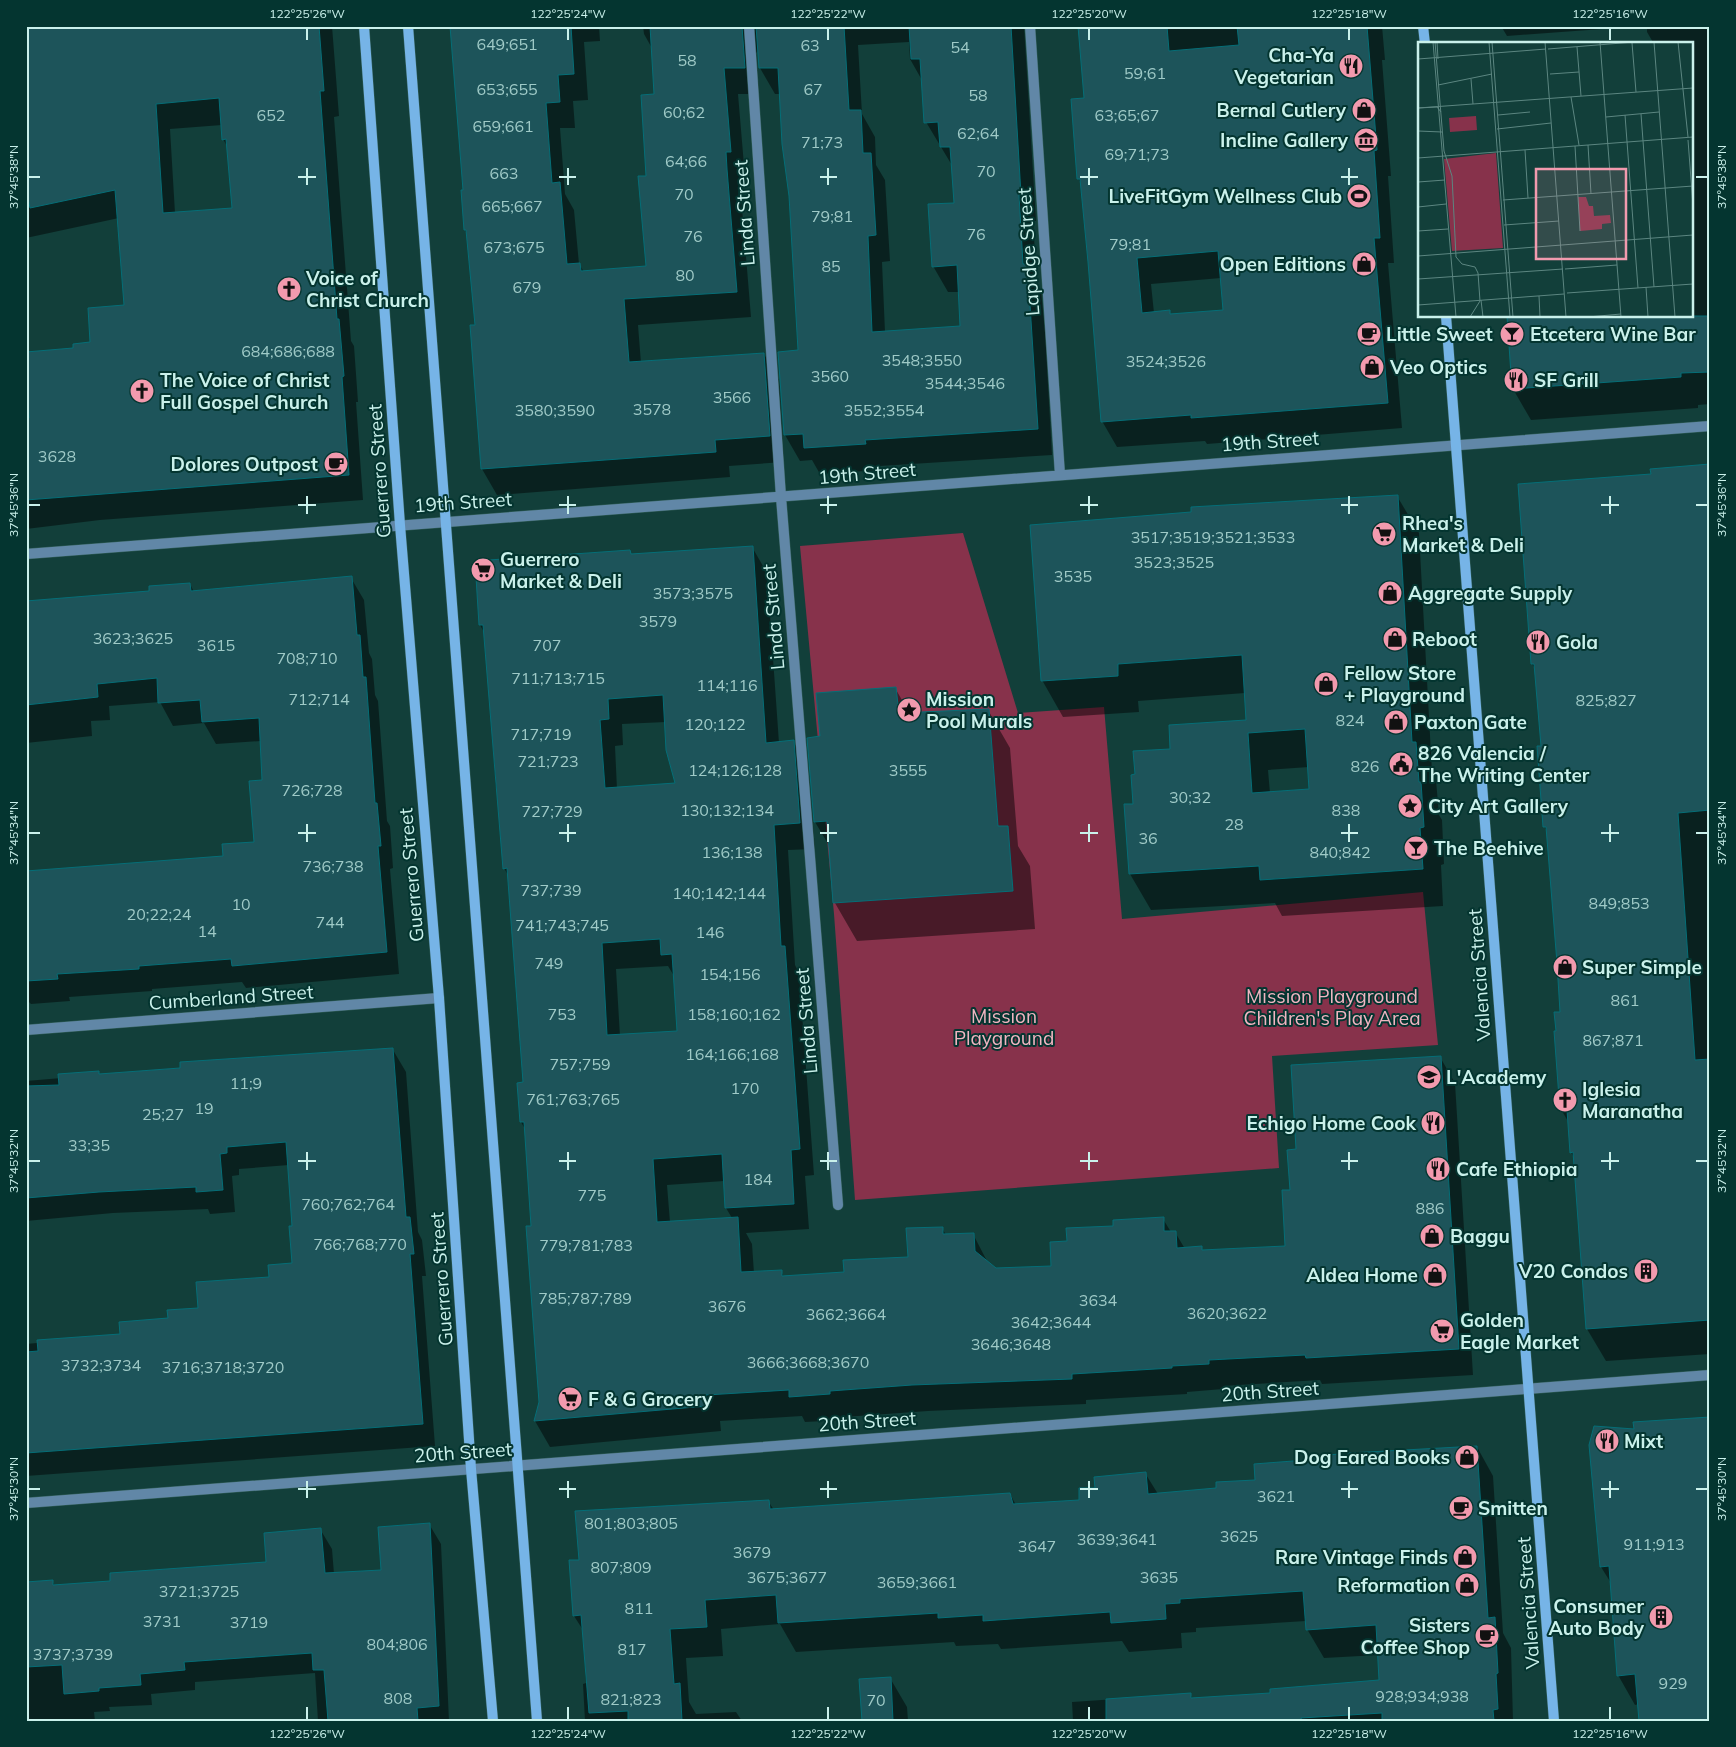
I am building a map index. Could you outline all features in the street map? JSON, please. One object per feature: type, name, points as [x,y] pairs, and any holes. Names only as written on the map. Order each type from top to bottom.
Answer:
[{"type":"main road","name":"Guerrero Street","points":[[364,26],[400,525],[439,998],[471,1470],[493,1721]]},
{"type":"main road","points":[[408,26],[443,521],[515,1466],[537,1721]]},
{"type":"main road","points":[[1423,26],[1425,42]]},
{"type":"main road","name":"Valencia Street","points":[[1446,318],[1554,1721]]},
{"type":"street","name":"Linda Street","points":[[749,26],[781,497],[838,1205]]},
{"type":"street","name":"Lapidge Street","points":[[1030,26],[1060,475]]},
{"type":"street","name":"19th Street","points":[[26,554],[1710,426]]},
{"type":"street","name":"Cumberland Street","points":[[26,1030],[439,998]]},
{"type":"street","name":"20th Street","points":[[26,1503],[1710,1375]]},
{"type":"green space","name":"Mission Playground","points":[[963,533],[1018,713],[1104,707],[1122,919],[1423,892],[1438,1045],[1272,1056],[1279,1168],[855,1200],[834,914],[800,546]]},
{"type":"building","points":[[26,26],[319,26],[324,91],[320,91],[337,319],[339,319],[344,376],[342,377],[349,475],[26,500],[26,418],[29,418],[26,352],[73,348],[73,344],[90,342],[88,308],[124,305],[115,190],[30,208],[26,189]],"holes":[[[219,98],[222,140],[226,139],[232,208],[163,213],[156,104]]]},
{"type":"building","points":[[450,26],[571,26],[574,74],[558,75],[560,102],[546,103],[552,183],[560,182],[567,264],[580,263],[581,271],[646,266],[638,176],[646,176],[641,95],[654,94],[650,26],[742,26],[745,68],[724,68],[731,152],[726,152],[737,292],[624,299],[629,362],[764,353],[770,436],[715,440],[716,452],[481,469],[470,325],[475,325],[466,230],[464,230],[461,190],[463,190]]},
{"type":"building","points":[[756,26],[844,26],[849,110],[861,110],[863,153],[871,153],[876,235],[868,236],[872,332],[960,326],[957,265],[932,267],[928,204],[954,203],[950,147],[940,147],[938,122],[924,123],[920,59],[911,59],[909,26],[1011,26],[1023,264],[1027,264],[1038,429],[865,440],[866,444],[804,448],[803,434],[784,435],[778,352],[798,350],[789,196],[782,144],[778,68],[759,68]]},
{"type":"building","points":[[1078,26],[1167,26],[1169,51],[1239,45],[1237,26],[1367,26],[1377,150],[1374,151],[1380,238],[1374,238],[1388,403],[1191,418],[1191,415],[1101,422],[1088,262],[1080,179],[1077,179],[1071,99],[1084,98]],"holes":[[[1218,251],[1223,310],[1170,314],[1170,310],[1142,313],[1137,258]]]},
{"type":"building","points":[[1694,316],[1710,316],[1710,372],[1681,373],[1681,377],[1512,389],[1507,318],[1694,318]]},
{"type":"building","points":[[1710,464],[1710,810],[1678,813],[1695,1060],[1710,1059],[1710,1320],[1586,1329],[1573,1152],[1570,1153],[1567,1110],[1560,1111],[1554,1031],[1556,1031],[1554,1012],[1560,1012],[1557,963],[1546,827],[1543,827],[1537,746],[1541,746],[1534,664],[1531,664],[1518,484],[1651,474],[1650,469]]},
{"type":"building","points":[[1398,495],[1412,742],[1416,742],[1419,782],[1421,782],[1424,827],[1420,828],[1423,869],[1260,880],[1259,866],[1129,874],[1124,804],[1133,804],[1131,775],[1135,774],[1133,751],[1170,749],[1169,725],[1246,720],[1242,655],[1118,664],[1118,676],[1041,681],[1030,525],[1191,512],[1191,507]],"holes":[[[1305,729],[1309,789],[1252,793],[1248,733]]]},
{"type":"building","points":[[753,546],[766,743],[794,740],[800,823],[774,825],[781,946],[785,946],[800,1149],[791,1150],[794,1204],[725,1208],[722,1154],[653,1159],[657,1222],[738,1217],[741,1272],[782,1270],[782,1276],[844,1272],[843,1260],[908,1257],[906,1228],[943,1227],[943,1234],[974,1233],[975,1251],[996,1268],[1051,1266],[1050,1242],[1067,1241],[1066,1228],[1113,1226],[1113,1220],[1164,1217],[1164,1231],[1176,1231],[1177,1248],[1202,1246],[1202,1250],[1285,1246],[1282,1190],[1290,1190],[1287,1150],[1296,1149],[1291,1065],[1441,1056],[1459,1349],[1306,1358],[1305,1355],[1209,1360],[1209,1364],[1172,1366],[1172,1368],[1072,1374],[1072,1379],[912,1385],[830,1391],[830,1394],[789,1397],[789,1390],[706,1395],[707,1406],[534,1421],[539,1402],[526,1226],[531,1226],[524,1122],[520,1122],[517,1083],[523,1082],[507,868],[503,869],[483,625],[479,625],[475,561],[630,550],[631,554]],"holes":[[[663,695],[666,750],[675,783],[605,788],[600,720],[609,719],[608,699]],[[660,939],[661,955],[672,954],[677,1031],[607,1035],[602,943]]]},
{"type":"building","points":[[352,576],[357,635],[360,635],[363,677],[366,677],[375,803],[377,803],[381,846],[378,846],[387,952],[232,966],[231,959],[139,966],[139,969],[57,974],[58,979],[26,981],[26,871],[223,856],[222,844],[254,842],[249,781],[262,780],[259,718],[202,722],[200,700],[158,703],[157,678],[97,684],[98,697],[26,705],[26,601],[149,591],[149,586],[190,583],[191,591]]},
{"type":"building","points":[[896,687],[899,713],[989,709],[998,826],[1008,826],[1013,891],[833,903],[827,821],[814,822],[807,738],[820,736],[816,693]]},
{"type":"building","points":[[393,1048],[406,1217],[410,1217],[414,1254],[410,1254],[423,1424],[26,1453],[26,1352],[38,1351],[37,1340],[120,1334],[119,1322],[168,1318],[167,1310],[198,1308],[196,1282],[269,1277],[268,1265],[292,1263],[289,1226],[292,1226],[286,1142],[227,1147],[227,1153],[220,1154],[223,1190],[196,1192],[196,1187],[26,1198],[26,1086],[59,1085],[58,1074],[99,1071],[99,1074],[180,1068],[180,1062]]},
{"type":"building","points":[[1710,1417],[1710,1721],[1639,1721],[1635,1674],[1617,1676],[1609,1566],[1600,1567],[1589,1445],[1594,1426],[1634,1429],[1633,1422]]},
{"type":"building","points":[[1477,1446],[1488,1618],[1495,1617],[1498,1709],[1493,1710],[1494,1721],[1382,1721],[1382,1713],[1301,1718],[1302,1721],[1106,1721],[1106,1699],[1191,1693],[1191,1698],[1270,1693],[1270,1689],[1379,1680],[1376,1625],[1306,1630],[1303,1591],[1180,1599],[1180,1603],[1165,1604],[1166,1619],[1111,1623],[1110,1612],[983,1621],[983,1615],[938,1618],[938,1613],[778,1623],[776,1595],[705,1600],[707,1627],[670,1629],[674,1684],[680,1683],[682,1721],[628,1721],[628,1711],[589,1713],[581,1615],[573,1616],[569,1560],[579,1560],[575,1511],[769,1500],[770,1509],[1010,1493],[1013,1504],[1079,1500],[1079,1488],[1095,1488],[1094,1477],[1146,1472],[1148,1494],[1216,1488],[1216,1482],[1255,1480],[1254,1464],[1306,1460],[1306,1457],[1350,1453]]},
{"type":"building","points":[[430,1523],[439,1706],[417,1708],[418,1721],[328,1721],[324,1670],[313,1670],[312,1653],[184,1662],[185,1670],[140,1674],[141,1685],[99,1688],[99,1691],[64,1694],[62,1665],[26,1667],[26,1582],[53,1580],[53,1585],[110,1581],[110,1573],[266,1562],[264,1533],[321,1528],[325,1573],[381,1570],[378,1527]]},
{"type":"building","points":[[891,1677],[893,1721],[862,1721],[859,1679]]},
{"type":"place","name":"Cha-Ya Vegetarian","points":[[1351,66]]},
{"type":"place","name":"Bernal Cutlery","points":[[1364,110]]},
{"type":"place","name":"Incline Gallery","points":[[1366,140]]},
{"type":"place","name":"LiveFitGym Wellness Club","points":[[1359,196]]},
{"type":"place","name":"Open Editions","points":[[1364,264]]},
{"type":"place","name":"Voice of Christ Church","points":[[289,289]]},
{"type":"place","name":"Little Sweet","points":[[1369,334]]},
{"type":"place","name":"Etcetera Wine Bar","points":[[1512,334]]},
{"type":"place","name":"Veo Optics","points":[[1372,367]]},
{"type":"place","name":"SF Grill","points":[[1516,380]]},
{"type":"place","name":"The Voice of Christ Full Gospel Church","points":[[142,391]]},
{"type":"place","name":"Dolores Outpost","points":[[336,464]]},
{"type":"place","name":"Rhea's Market & Deli","points":[[1384,534]]},
{"type":"place","name":"Guerrero Market & Deli","points":[[483,570]]},
{"type":"place","name":"Aggregate Supply","points":[[1390,593]]},
{"type":"place","name":"Reboot","points":[[1395,639]]},
{"type":"place","name":"Gola","points":[[1538,642]]},
{"type":"place","name":"Fellow Store + Playground","points":[[1326,684]]},
{"type":"place","name":"Mission Pool Murals","points":[[909,710]]},
{"type":"place","name":"Paxton Gate","points":[[1396,722]]},
{"type":"place","name":"826 Valencia / The Writing Center","points":[[1401,764]]},
{"type":"place","name":"City Art Gallery","points":[[1410,806]]},
{"type":"place","name":"The Beehive","points":[[1416,848]]},
{"type":"place","name":"Super Simple","points":[[1565,967]]},
{"type":"place","name":"L'Academy","points":[[1429,1077]]},
{"type":"place","name":"Iglesia Maranatha","points":[[1565,1100]]},
{"type":"place","name":"Echigo Home Cook","points":[[1433,1123]]},
{"type":"place","name":"Cafe Ethiopia","points":[[1438,1169]]},
{"type":"place","name":"Baggu","points":[[1432,1236]]},
{"type":"place","name":"V20 Condos","points":[[1646,1271]]},
{"type":"place","name":"Aldea Home","points":[[1435,1275]]},
{"type":"place","name":"Golden Eagle Market","points":[[1442,1331]]},
{"type":"place","name":"F & G Grocery","points":[[570,1399]]},
{"type":"place","name":"Mixt","points":[[1607,1441]]},
{"type":"place","name":"Dog Eared Books","points":[[1467,1457]]},
{"type":"place","name":"Smitten","points":[[1461,1508]]},
{"type":"place","name":"Rare Vintage Finds","points":[[1465,1557]]},
{"type":"place","name":"Reformation","points":[[1467,1585]]},
{"type":"place","name":"Consumer Auto Body","points":[[1661,1617]]},
{"type":"place","name":"Sisters Coffee Shop","points":[[1487,1636]]},
{"type":"park label","name":"Mission Playground Children's Play Area","points":[[1332,1007]]}]
